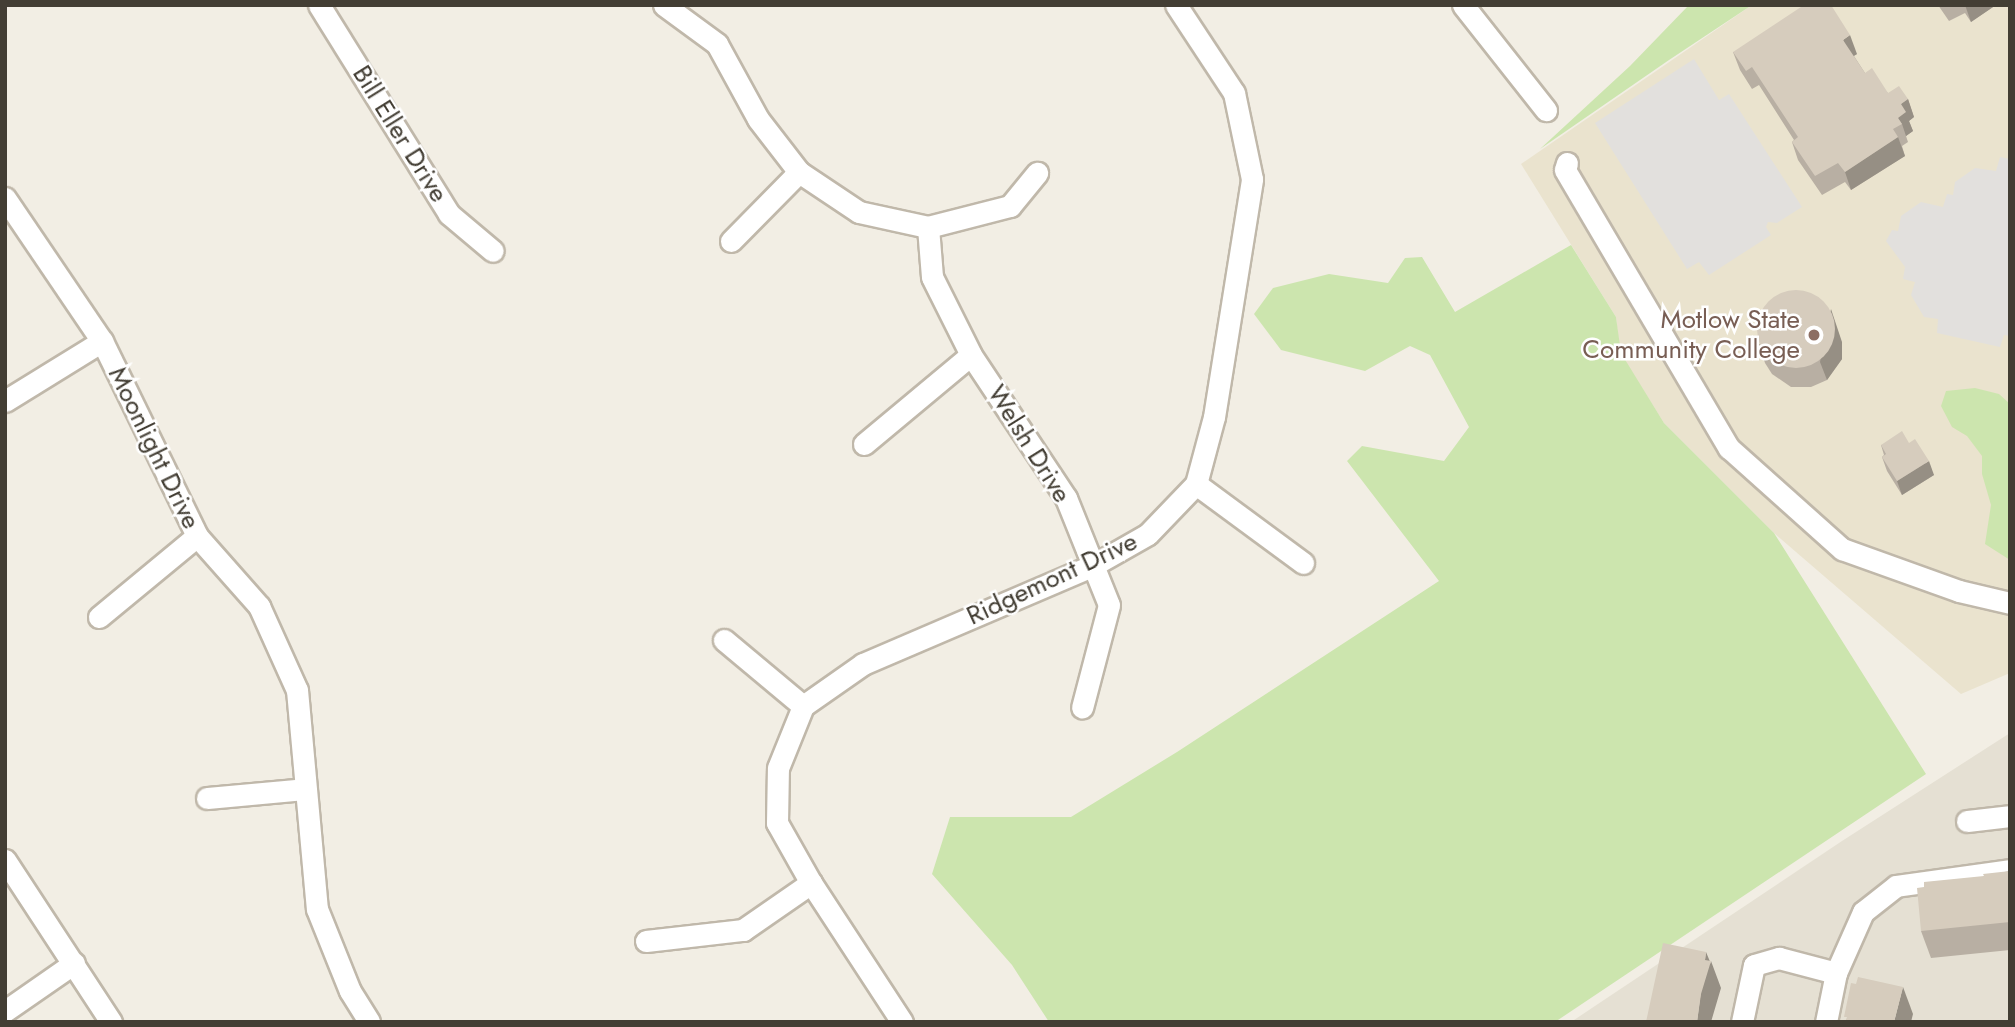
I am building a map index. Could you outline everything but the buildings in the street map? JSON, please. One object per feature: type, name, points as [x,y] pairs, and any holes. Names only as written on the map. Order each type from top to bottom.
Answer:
[{"type":"street","name":"Bill Eller Drive","points":[[319,5],[449,214],[493,251]]},
{"type":"street","points":[[664,5],[717,44],[758,119],[799,172],[859,212],[928,227],[1010,205],[1037,173]]},
{"type":"street","name":"Ridgemont Drive","points":[[803,706],[863,664],[1093,566],[1147,534],[1196,484],[1214,417],[1252,179],[1234,93],[1176,5]]},
{"type":"street","points":[[1463,5],[1546,110]]},
{"type":"street","points":[[1567,163],[1565,170],[1729,449],[1842,549],[1959,591],[2010,603]]},
{"type":"street","points":[[731,241],[799,172]]},
{"type":"street","name":"Moonlight Drive","points":[[5,198],[102,341],[197,536],[259,606],[298,691],[317,909],[350,991],[369,1022]]},
{"type":"street","name":"Welsh Drive","points":[[928,227],[932,277],[971,355],[1066,498],[1109,605],[1082,708]]},
{"type":"street","points":[[5,401],[102,341]]},
{"type":"street","points":[[864,444],[971,355]]},
{"type":"street","points":[[1196,484],[1303,563]]},
{"type":"street","points":[[99,617],[197,536]]},
{"type":"street","points":[[724,640],[803,706],[778,768],[777,823],[811,883],[902,1022]]},
{"type":"street","points":[[207,797],[305,789]]},
{"type":"street","points":[[1967,821],[2010,816]]},
{"type":"street","points":[[5,860],[111,1022]]},
{"type":"street","points":[[1826,1022],[1836,973],[1863,912],[1896,886],[2010,870]]},
{"type":"street","points":[[646,942],[744,930],[811,883]]},
{"type":"street","points":[[1742,1022],[1754,965],[1779,958],[1836,973]]},
{"type":"street","points":[[5,1011],[74,963]]},
{"type":"shaded area","name":"Motlow State Community College","points":[[1752,5],[2010,5],[2010,673],[1961,694],[1774,533],[1664,423],[1620,353],[1616,317],[1521,164]]},
{"type":"shaded area","points":[[1694,59],[1719,100],[1729,94],[1802,207],[1777,223],[1768,222],[1766,227],[1771,235],[1709,275],[1699,262],[1687,269],[1595,123]]},
{"type":"shaded area","points":[[2000,157],[2010,159],[2010,336],[2004,335],[2000,347],[1937,333],[1938,319],[1924,317],[1911,295],[1915,282],[1903,279],[1905,267],[1886,241],[1892,230],[1898,231],[1901,216],[1921,202],[1943,207],[1947,194],[1953,195],[1955,182],[1975,168],[1996,171]]},
{"type":"shaded area","points":[[2010,733],[2010,1022],[1571,1022],[1842,841]]},
{"type":"green space","points":[[1752,5],[1540,149],[1630,66],[1688,6]]},
{"type":"green space","points":[[1571,245],[1616,317],[1621,353],[1664,423],[1774,533],[1926,774],[1555,1022],[1049,1022],[1012,965],[932,874],[950,817],[1071,817],[1177,752],[1439,581],[1347,461],[1362,446],[1444,461],[1469,427],[1430,355],[1410,346],[1365,371],[1281,350],[1254,314],[1273,288],[1329,274],[1388,283],[1405,258],[1422,257],[1455,312]]},
{"type":"green space","points":[[1975,388],[1999,394],[2010,404],[2010,560],[1985,544],[1991,505],[1982,474],[1982,456],[1967,436],[1952,427],[1941,406],[1946,391]]},
{"type":"place","name":"Motlow State Community College","points":[[1814,335]]}]
